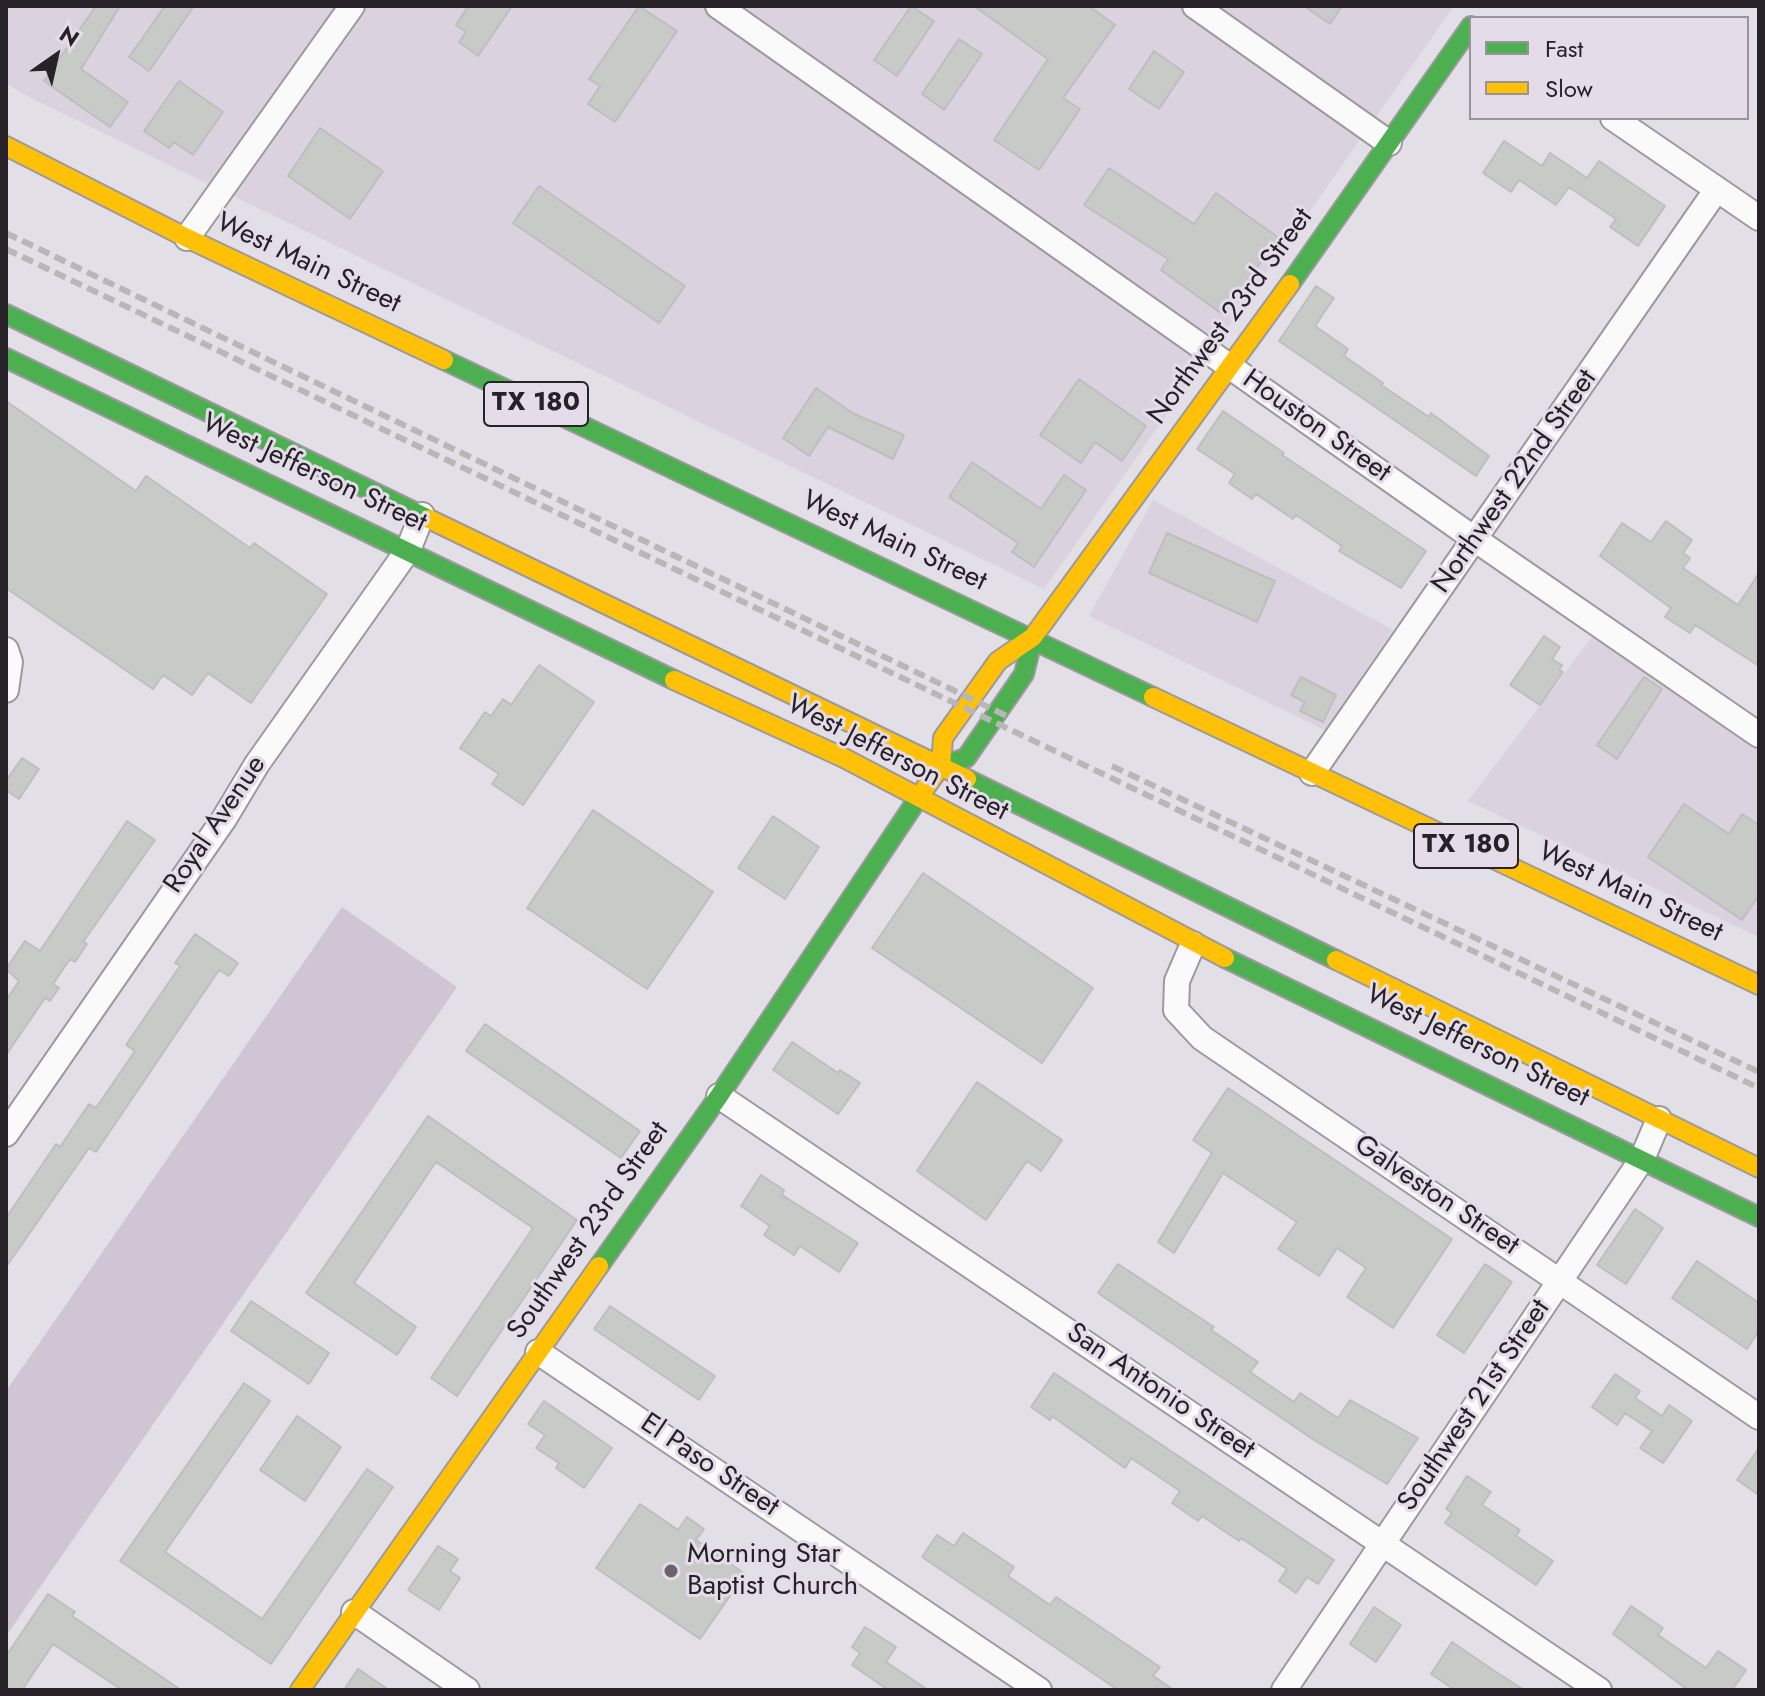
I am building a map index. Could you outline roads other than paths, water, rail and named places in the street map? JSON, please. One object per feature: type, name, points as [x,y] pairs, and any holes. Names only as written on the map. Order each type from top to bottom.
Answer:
[{"type":"main road","name":"Northwest 23rd Street","points":[[916,799],[941,766],[943,738],[998,661],[1033,637],[1232,367],[1469,29]]},
{"type":"main road","name":"West Main Street","points":[[6,146],[187,238],[1759,984]]},
{"type":"main road","name":"West Jefferson Street","points":[[6,314],[941,766],[1759,1168]]},
{"type":"main road","name":"West Jefferson Street","points":[[6,358],[654,670],[844,758],[1193,944],[1319,1001],[1759,1217]]},
{"type":"main road","points":[[654,670],[668,635]]},
{"type":"main road","name":"Northwest 23rd Street","points":[[941,766],[966,758],[973,749],[1024,674],[1033,637]]},
{"type":"main road","name":"Southwest 23rd Street","points":[[300,1690],[719,1096],[916,799]]},
{"type":"street","points":[[187,238],[352,6]]},
{"type":"street","name":"Houston Street","points":[[718,6],[1476,540],[1759,735]]},
{"type":"street","points":[[1195,6],[1389,143]]},
{"type":"street","points":[[1616,120],[1759,218]]},
{"type":"street","name":"Northwest 22nd Street","points":[[1312,773],[1717,189]]},
{"type":"street","name":"Royal Avenue","points":[[6,1134],[224,819],[257,764],[408,550],[422,515]]},
{"type":"street","points":[[6,650],[10,662],[6,690]]},
{"type":"street","name":"Galveston Street","points":[[1193,944],[1177,981],[1176,1010],[1202,1038],[1759,1417]]},
{"type":"street","name":"San Antonio Street","points":[[719,1096],[1599,1690]]},
{"type":"street","name":"Southwest 21st Street","points":[[1284,1690],[1642,1159],[1659,1119]]},
{"type":"street","name":"El Paso Street","points":[[538,1352],[1039,1690]]},
{"type":"street","points":[[354,1612],[467,1690]]},
{"type":"railway","points":[[6,233],[1011,718]]},
{"type":"railway","points":[[6,249],[1759,1088]]},
{"type":"railway","points":[[1112,766],[1759,1072]]},
{"type":"place","name":"Morning Star Baptist Church","points":[[671,1571]]}]
